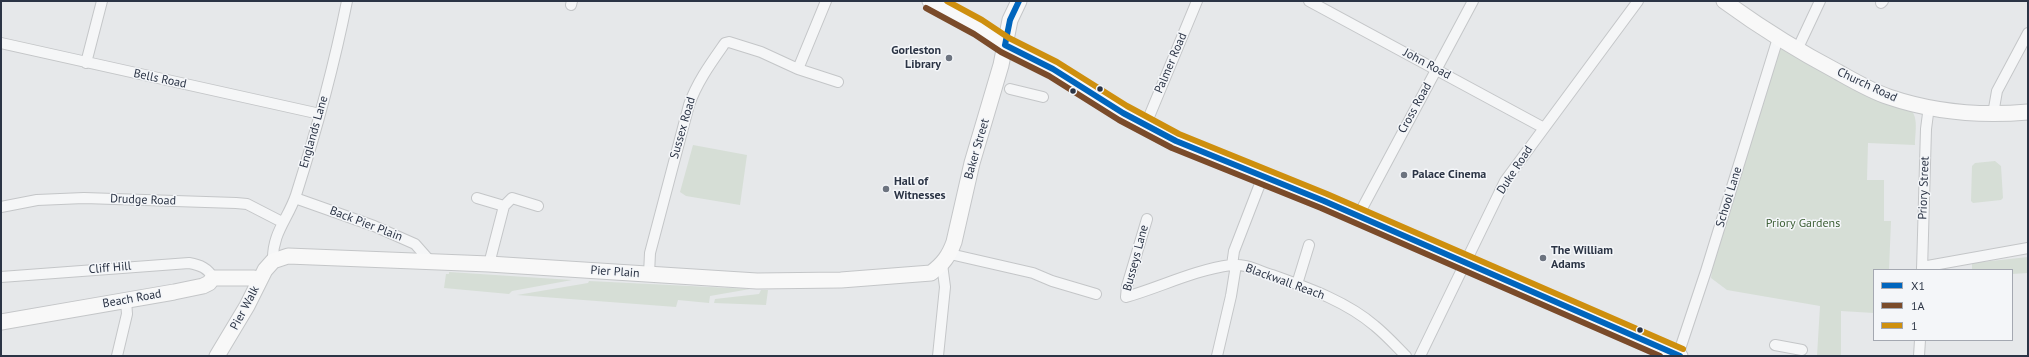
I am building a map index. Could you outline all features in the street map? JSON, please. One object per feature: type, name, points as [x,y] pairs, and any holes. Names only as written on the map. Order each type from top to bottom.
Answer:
[{"type":"street","points":[[86,63],[102,1]]},
{"type":"street","name":"Englands Lane","points":[[273,261],[273,251],[282,222],[295,198],[320,114],[347,1]]},
{"type":"street","points":[[798,69],[826,1]]},
{"type":"street","points":[[930,1],[978,26],[1005,45],[1053,70],[1123,113],[1176,141],[1358,216],[1679,355]]},
{"type":"street","name":"Baker Street","points":[[938,356],[945,287],[946,259],[972,163],[1002,65],[1010,20],[1019,1]]},
{"type":"street","name":"Palmer Road","points":[[1146,124],[1197,1]]},
{"type":"street","name":"John Road","points":[[1309,1],[1544,128]]},
{"type":"street","name":"Cross Road","points":[[1358,216],[1473,1]]},
{"type":"street","name":"Duke Road","points":[[1420,356],[1505,181],[1638,1]]},
{"type":"street","name":"Church Road","points":[[1724,1],[1797,50],[1856,82],[1888,97],[1929,106],[1993,114],[2028,112]]},
{"type":"street","points":[[1797,50],[1820,1]]},
{"type":"street","points":[[1993,114],[1997,91],[2028,33]]},
{"type":"street","name":"School Lane","points":[[1679,355],[1778,38]]},
{"type":"street","name":"Sussex Road","points":[[649,274],[650,253],[694,90],[725,43],[730,42],[761,52],[798,69],[838,82]]},
{"type":"street","name":"Bells Road","points":[[1,43],[320,114]]},
{"type":"street","points":[[1010,89],[1043,97]]},
{"type":"street","name":"Priory Street","points":[[1922,269],[1926,129],[1929,106]]},
{"type":"street","points":[[1217,356],[1231,296],[1234,251],[1263,176]]},
{"type":"street","name":"Drudge Road","points":[[1,207],[38,200],[84,198],[236,203],[247,204],[282,222]]},
{"type":"street","name":"Back Pier Plain","points":[[295,198],[374,226],[415,244],[430,261]]},
{"type":"street","points":[[477,198],[504,206]]},
{"type":"street","points":[[489,264],[504,206],[512,198],[538,206]]},
{"type":"street","name":"Busseys Lane","points":[[1126,297],[1127,286],[1147,219]]},
{"type":"street","points":[[1297,284],[1310,245]]},
{"type":"street","points":[[1922,269],[2028,248]]},
{"type":"street","name":"Pier Plain","points":[[273,261],[288,256],[430,261],[757,281],[840,280],[916,275],[931,272],[946,259]]},
{"type":"street","points":[[946,259],[1033,273],[1052,281],[1096,294]]},
{"type":"street","name":"Pier Walk","points":[[218,356],[260,280],[273,261]]},
{"type":"street","name":"Cliff Hill","points":[[1,277],[189,263],[199,264],[210,271],[213,278]]},
{"type":"street","name":"Blackwall Reach","points":[[1126,297],[1152,290],[1196,271],[1234,265],[1248,267],[1297,284],[1333,299],[1354,311],[1375,326],[1406,356]]},
{"type":"street","name":"Beach Road","points":[[1,322],[126,301],[203,286],[209,283],[213,278],[254,278],[260,280]]},
{"type":"street","points":[[117,356],[127,314],[126,301]]},
{"type":"street","points":[[1919,356],[1920,341]]},
{"type":"street","points":[[1775,345],[1787,352],[1802,350]]},
{"type":"green space","name":"Priory Gardens","points":[[1777,46],[1875,98],[1910,109],[1913,112],[1916,121],[1915,145],[1868,143],[1867,180],[1884,180],[1884,221],[1891,221],[1889,269],[1873,269],[1873,313],[1841,311],[1841,356],[1817,356],[1820,306],[1727,290],[1711,278],[1713,262]]},
{"type":"green space","points":[[693,145],[747,155],[740,205],[686,196],[680,192]]},
{"type":"green space","points":[[1995,161],[2001,166],[2003,198],[2001,200],[1973,203],[1971,201],[1972,166],[1975,163]]},
{"type":"green space","points":[[2028,257],[2028,273],[2013,274],[2013,269],[1972,269],[1972,263]]},
{"type":"green space","points":[[449,272],[572,280],[512,291],[509,294],[444,288],[446,274],[449,274]]},
{"type":"green space","points":[[589,281],[750,289],[710,296],[709,303],[678,300],[676,307],[517,295],[588,283]]},
{"type":"green space","points":[[761,290],[768,290],[766,305],[714,303],[715,299],[759,294]]},
{"type":"transit line","name":"1","points":[[947,1],[982,20],[1009,38],[1057,62],[1127,106],[1179,134],[1327,194],[1683,349]]},
{"type":"transit line","name":"X1","points":[[1005,45],[1010,20],[1019,1]]},
{"type":"transit line","name":"1A","points":[[926,8],[974,34],[1001,52],[1049,76],[1119,120],[1172,148],[1321,208],[1660,356]]},
{"type":"transit line","name":"X1","points":[[1005,45],[1053,69],[1123,113],[1176,141],[1324,201],[1680,356]]},
{"type":"place","name":"Gorleston Library","points":[[949,58]]},
{"type":"place","name":"Palace Cinema","points":[[1404,175]]},
{"type":"place","name":"Hall of Witnesses","points":[[886,189]]},
{"type":"place","name":"The William Adams","points":[[1543,258]]}]
